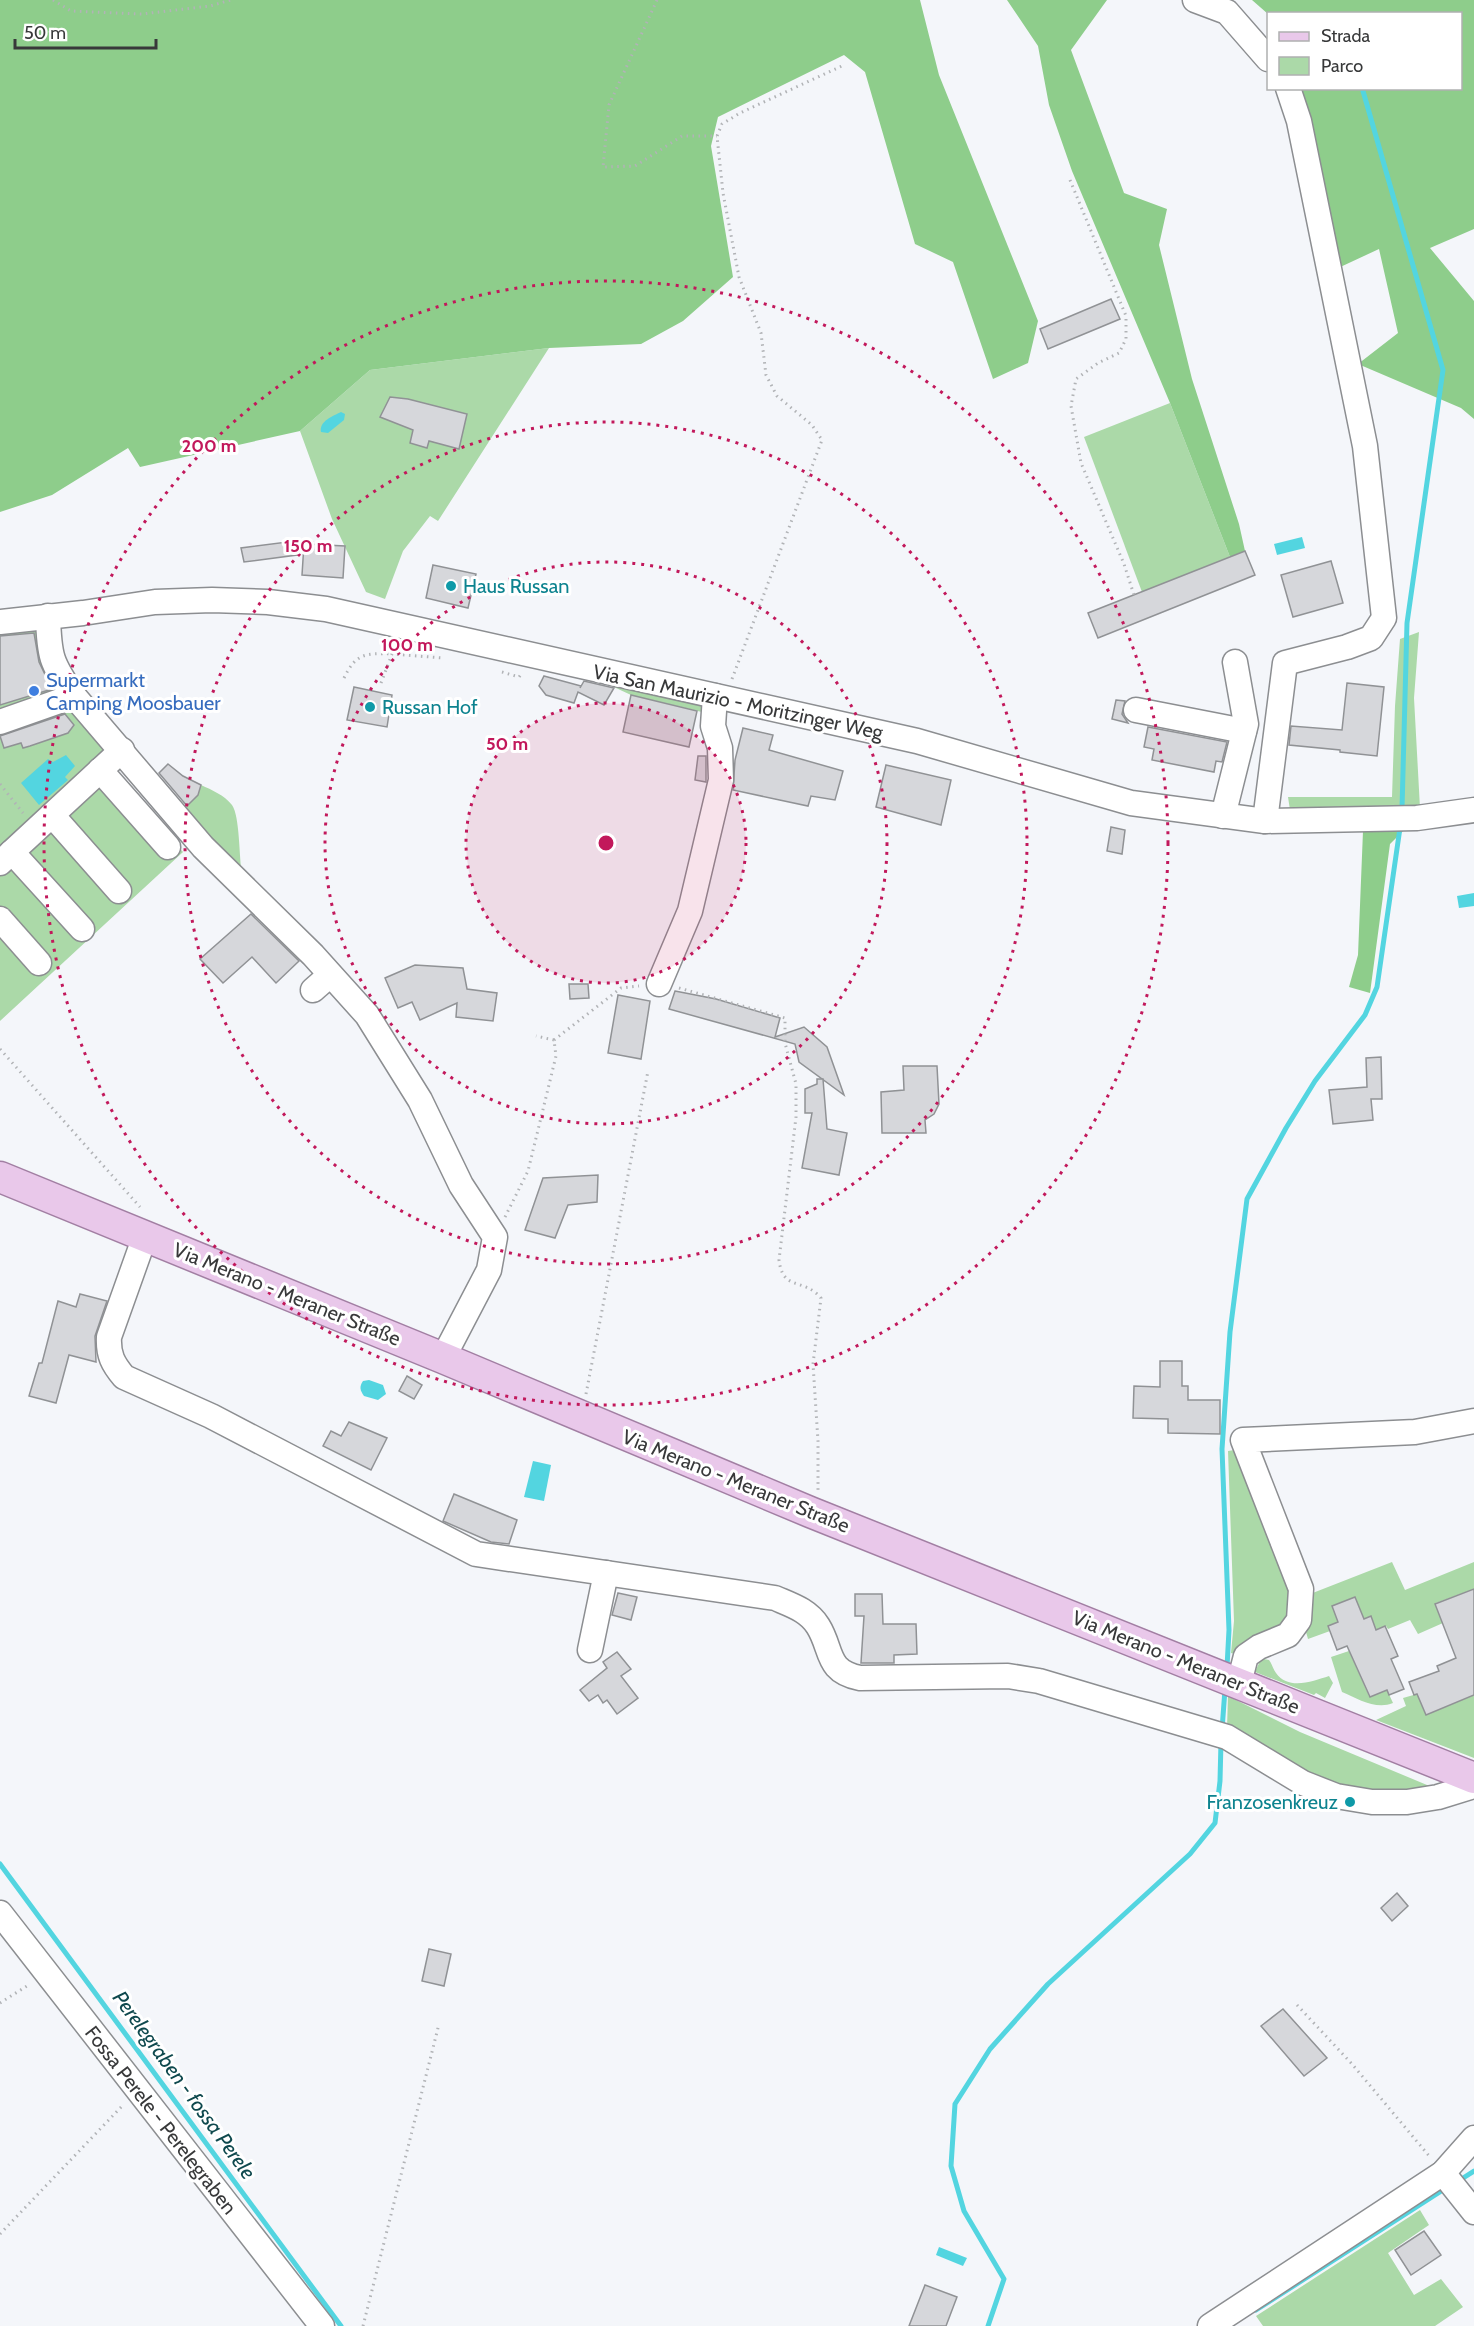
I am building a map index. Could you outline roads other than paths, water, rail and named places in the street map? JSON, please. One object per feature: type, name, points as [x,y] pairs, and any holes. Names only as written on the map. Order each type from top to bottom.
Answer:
[{"type":"main road","name":"Via Merano - Meraner Straße","points":[[0,1177],[145,1236],[446,1352],[580,1416],[810,1512],[1474,1778]]},
{"type":"street","points":[[1195,0],[1227,12],[1267,57]]},
{"type":"street","points":[[1265,821],[1285,663],[1347,647],[1371,638],[1384,618],[1365,446],[1299,121],[1289,90]]},
{"type":"street","name":"Via San Maurizio - Moritzinger Weg","points":[[0,622],[154,602],[212,600],[268,602],[326,609],[917,741],[1131,803],[1265,821],[1417,818],[1474,810]]},
{"type":"street","points":[[48,616],[49,649],[57,671],[74,696],[322,982],[367,1015],[420,1100],[460,1185],[495,1237],[489,1270],[446,1352]]},
{"type":"street","points":[[1223,816],[1246,724],[1235,662]]},
{"type":"street","points":[[0,722],[74,696]]},
{"type":"street","points":[[659,984],[690,911],[721,780],[720,748],[712,726],[720,697]]},
{"type":"street","points":[[1136,710],[1244,730]]},
{"type":"street","points":[[82,929],[6,858],[122,750]]},
{"type":"street","points":[[100,770],[168,847]]},
{"type":"street","points":[[44,822],[119,891]]},
{"type":"street","points":[[0,919],[39,963]]},
{"type":"street","points":[[145,1236],[109,1337],[108,1350],[114,1366],[124,1377],[211,1416],[476,1554],[775,1598],[803,1610],[818,1626],[836,1666],[846,1675],[860,1678],[1008,1676],[1039,1681],[1220,1735],[1303,1783],[1336,1796],[1372,1802],[1407,1802],[1438,1797],[1474,1786]]},
{"type":"street","points":[[1228,1679],[1246,1656],[1259,1647],[1288,1635],[1299,1620],[1301,1589],[1243,1440],[1414,1432],[1474,1421]]},
{"type":"street","points":[[590,1650],[606,1573]]},
{"type":"street","name":"Fossa Perele - Perelegraben","points":[[0,1913],[322,2326]]},
{"type":"street","points":[[1210,2326],[1443,2173],[1474,2139]]},
{"type":"street","points":[[1443,2173],[1474,2212]]},
{"type":"water","points":[[341,412],[345,414],[344,420],[328,433],[321,432],[324,422]]},
{"type":"water","points":[[1302,537],[1305,548],[1277,555],[1274,544]]},
{"type":"water","points":[[66,755],[75,766],[65,777],[68,780],[39,805],[21,783],[48,759],[53,762]]},
{"type":"water","points":[[1474,893],[1474,906],[1459,908],[1457,896]]},
{"type":"water","points":[[369,1380],[383,1385],[386,1394],[378,1400],[364,1396],[361,1385],[363,1381]]},
{"type":"water","points":[[533,1461],[551,1465],[544,1501],[524,1497]]},
{"type":"water","points":[[939,2247],[967,2258],[963,2266],[936,2255]]},
{"type":"waterway","points":[[1363,91],[1443,370],[1407,623],[1402,809]]},
{"type":"waterway","points":[[1227,1667],[1229,1630],[1222,1449],[1230,1332],[1247,1199],[1315,1081],[1365,1015],[1377,987],[1400,828]]},
{"type":"waterway","points":[[1222,1730],[1225,1689]]},
{"type":"waterway","points":[[988,2326],[1004,2279],[964,2211],[951,2166],[955,2104],[990,2049],[1048,1984],[1190,1854],[1215,1823],[1220,1781],[1221,1742]]},
{"type":"waterway","name":"Perelegraben - fossa Perele","points":[[0,1864],[341,2326]]},
{"type":"waterway","points":[[1460,2180],[1474,2171]]},
{"type":"waterway","points":[[1256,2310],[1446,2188]]},
{"type":"place","name":"Haus Russan","points":[[451,586]]},
{"type":"place","name":"Supermarkt Camping Moosbauer","points":[[34,691]]},
{"type":"place","name":"Russan Hof","points":[[370,707]]},
{"type":"place","name":"Franzosenkreuz","points":[[1350,1802]]}]
